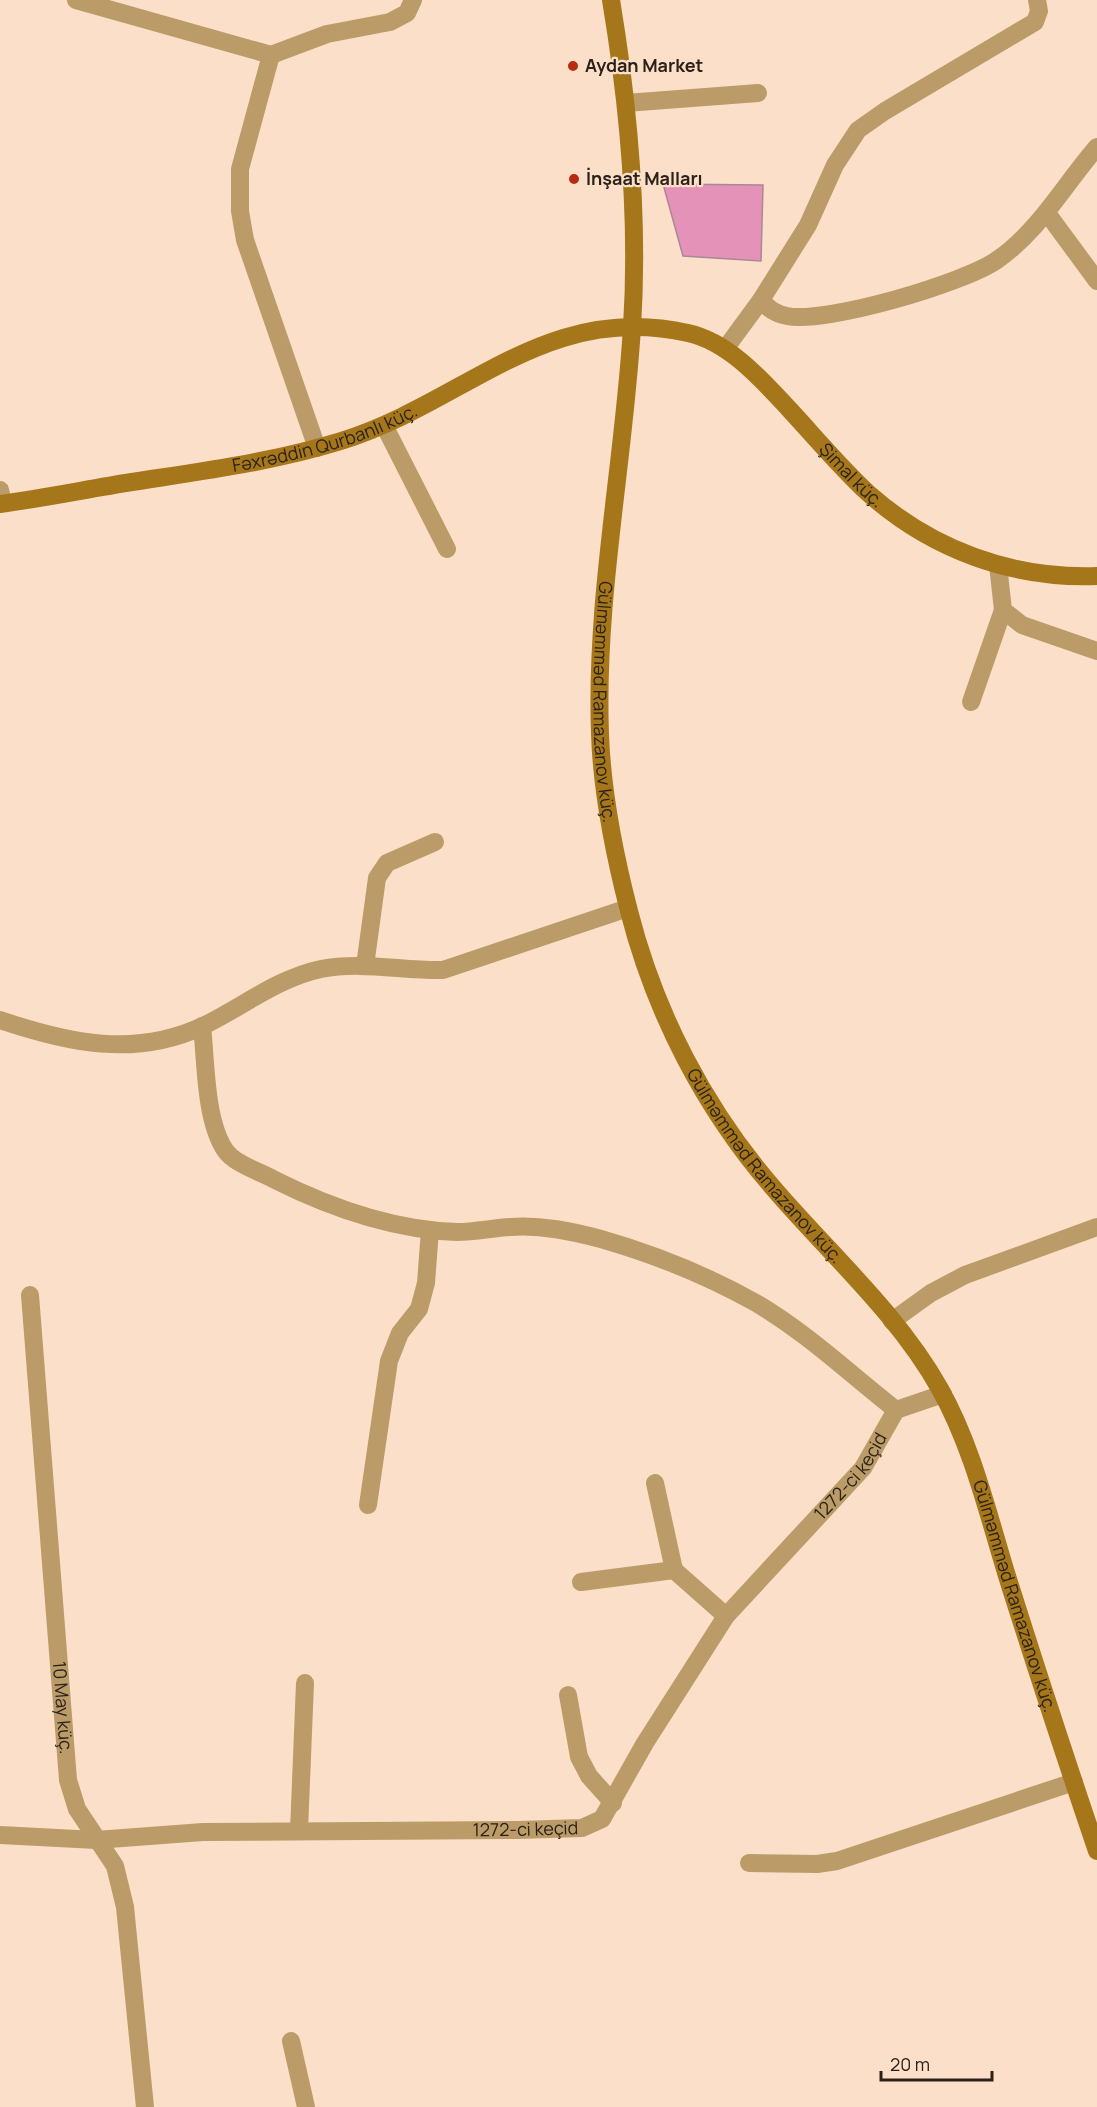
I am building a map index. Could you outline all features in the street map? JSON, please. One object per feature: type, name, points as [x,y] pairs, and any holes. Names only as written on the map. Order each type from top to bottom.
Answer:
[{"type":"main road","name":"Gülməmməd Ramazanov küç.","points":[[611,0],[626,103],[633,178],[632,327],[604,616],[600,735],[607,814],[628,908],[657,1002],[675,1041],[708,1098],[771,1186],[917,1350],[943,1394],[978,1482],[1074,1782],[1093,1824],[1097,1851]]},
{"type":"main road","name":"Fəxrəddin Qurbanlı küç.","points":[[1,499],[262,462],[317,448],[385,427],[484,370],[534,346],[578,334],[632,327]]},
{"type":"main road","name":"Şimal küç.","points":[[632,327],[665,328],[693,334],[725,349],[781,400],[869,494],[940,545],[998,566],[1051,577],[1097,576]]},
{"type":"street","points":[[76,0],[271,55],[327,34],[390,22],[407,13],[413,0]]},
{"type":"street","points":[[725,349],[761,300],[808,225],[835,165],[858,130],[885,111],[1035,22],[1039,11],[1037,0]]},
{"type":"street","points":[[271,55],[240,169],[240,211],[245,240],[317,448]]},
{"type":"street","points":[[626,103],[758,93]]},
{"type":"street","points":[[761,300],[769,309],[788,316],[820,316],[913,293],[996,261],[1021,240],[1047,213],[1097,147]]},
{"type":"street","points":[[1047,213],[1097,281]]},
{"type":"street","points":[[385,427],[447,549]]},
{"type":"street","points":[[971,702],[1003,610],[998,566]]},
{"type":"street","points":[[1003,610],[1022,625],[1097,651]]},
{"type":"street","points":[[365,966],[377,878],[387,863],[435,842]]},
{"type":"street","points":[[0,1020],[45,1035],[82,1043],[161,1041],[202,1026],[291,978],[322,969],[365,966],[415,971],[444,970],[628,908]]},
{"type":"street","points":[[202,1026],[214,1128],[226,1152],[299,1192],[377,1220],[430,1230],[460,1232],[513,1226],[553,1227],[602,1239],[667,1261],[755,1303],[828,1354],[897,1410],[943,1394]]},
{"type":"street","points":[[892,1321],[931,1293],[965,1275],[1097,1227]]},
{"type":"street","points":[[368,1505],[389,1361],[400,1333],[419,1309],[426,1283],[430,1230]]},
{"type":"street","name":"10 May küç.","points":[[30,1295],[68,1780],[77,1809],[115,1866],[125,1907],[145,2107]]},
{"type":"street","name":"1272-ci keçid","points":[[0,1835],[96,1840],[203,1832],[582,1828],[602,1819],[645,1743],[726,1616],[863,1468],[897,1410]]},
{"type":"street","points":[[655,1483],[674,1570],[726,1616]]},
{"type":"street","points":[[581,1582],[674,1570]]},
{"type":"street","points":[[299,1831],[305,1683]]},
{"type":"street","points":[[568,1695],[579,1757],[589,1776],[613,1803]]},
{"type":"street","points":[[749,1863],[817,1864],[837,1861],[1074,1782]]},
{"type":"street","points":[[291,2041],[306,2107]]},
{"type":"building","points":[[663,184],[763,185],[761,261],[683,256]]},
{"type":"place","name":"Aydan Market","points":[[573,66]]},
{"type":"place","name":"İnşaat Malları","points":[[574,179]]}]
